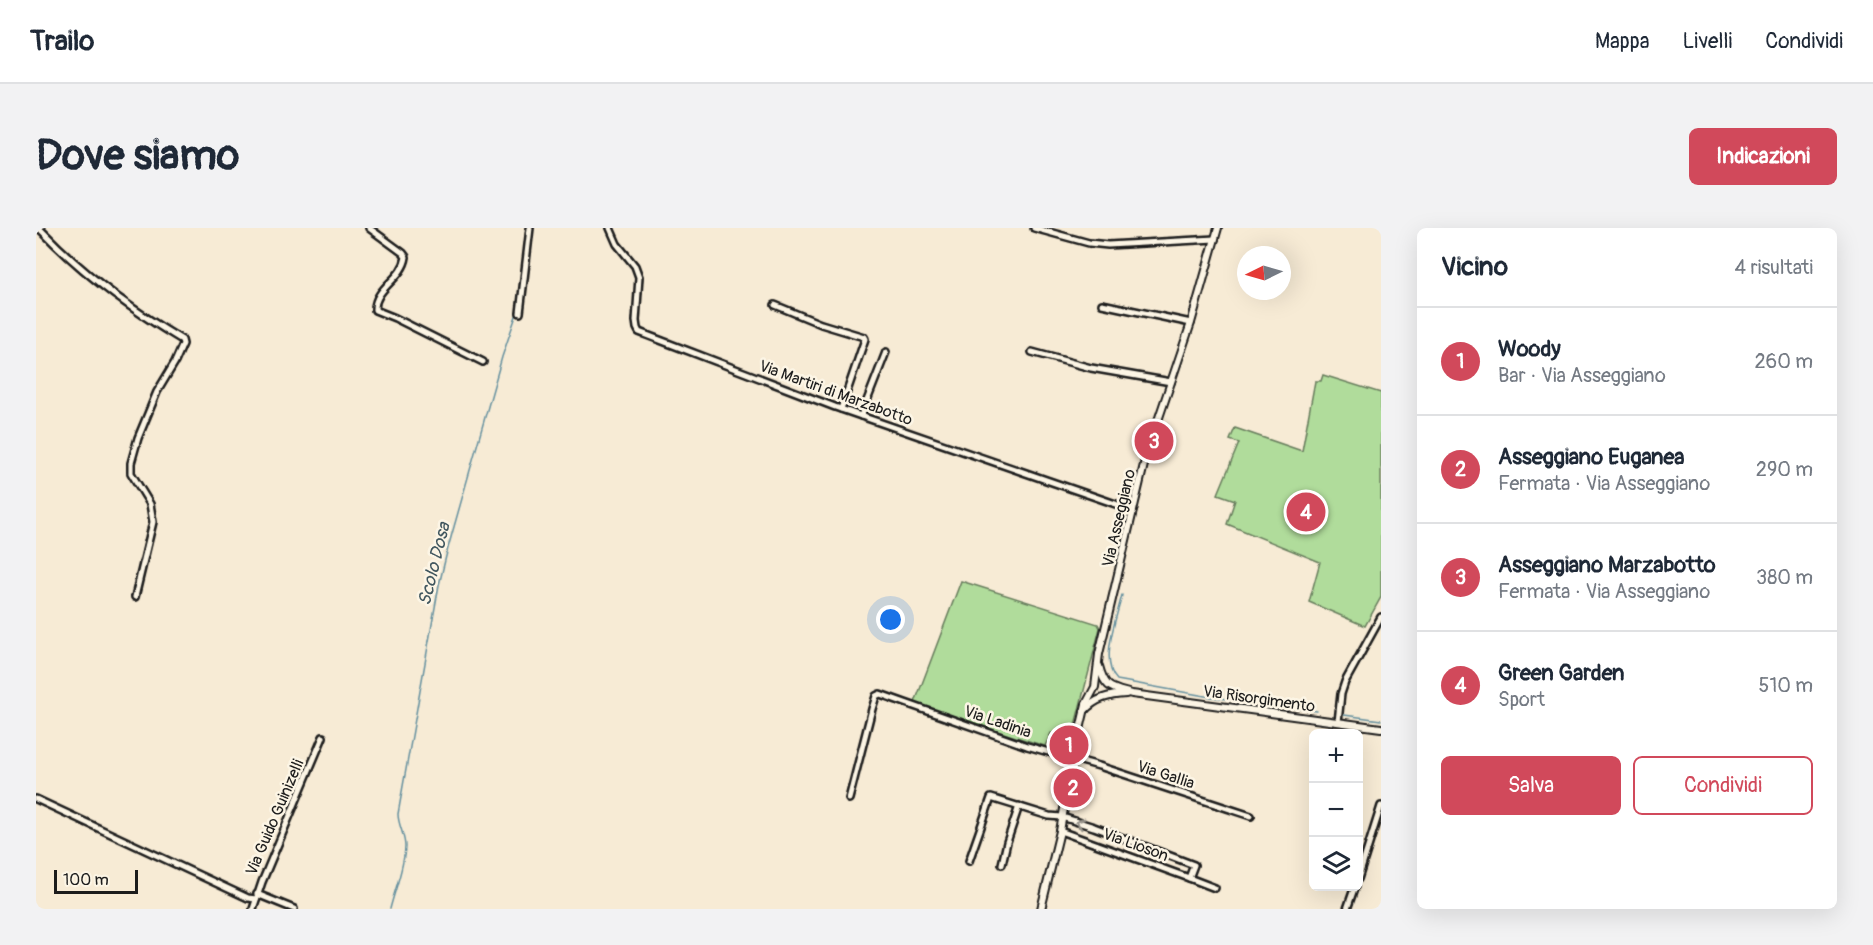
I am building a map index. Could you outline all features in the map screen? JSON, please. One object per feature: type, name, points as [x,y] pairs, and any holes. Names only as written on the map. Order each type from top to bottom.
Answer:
[{"type":"street","points":[[39,228],[93,279],[152,322],[182,340],[183,344],[175,362],[158,392],[138,438],[131,463],[131,473],[150,504],[153,522],[135,597]]},
{"type":"street","points":[[369,228],[406,257],[402,268],[376,299],[375,310],[483,362]]},
{"type":"street","points":[[520,313],[530,228]]},
{"type":"street","name":"Via Martiri di Marzabotto","points":[[610,228],[617,244],[635,266],[639,277],[636,321],[639,332],[841,410],[1133,510]]},
{"type":"street","points":[[1034,228],[1089,243],[1108,245],[1215,239]]},
{"type":"street","name":"Via Asseggiano","points":[[1041,909],[1060,831],[1084,711],[1087,700],[1095,688],[1098,663],[1147,450],[1191,323],[1218,228]]},
{"type":"street","points":[[1102,304],[1191,323]]},
{"type":"street","points":[[775,305],[821,324],[864,337],[841,410]]},
{"type":"street","points":[[861,416],[886,352]]},
{"type":"street","points":[[1032,352],[1091,368],[1171,382]]},
{"type":"street","points":[[1338,722],[1341,694],[1345,682],[1381,617]]},
{"type":"street","name":"Via Asseggiano","points":[[1098,663],[1109,691],[1105,696]]},
{"type":"street","points":[[1105,696],[1097,695],[1095,688],[1099,683],[1106,685]]},
{"type":"street","name":"Via Risorgimento","points":[[1106,685],[1132,694],[1381,728]]},
{"type":"street","name":"Via Ladinia","points":[[849,799],[876,696],[880,694],[1027,746],[1073,759]]},
{"type":"street","name":"Via Risorgimento","points":[[1105,696],[1132,694]]},
{"type":"street","points":[[1084,711],[1105,696]]},
{"type":"street","name":"Via Guido Guinizelli","points":[[253,909],[256,896],[323,737]]},
{"type":"street","name":"Via Gallia","points":[[1073,759],[1251,816]]},
{"type":"street","points":[[969,861],[991,798],[1094,827],[1194,865],[1189,878]]},
{"type":"street","points":[[36,799],[248,898],[256,896],[294,909]]},
{"type":"street","points":[[1002,864],[1019,806]]},
{"type":"street","points":[[1363,866],[1381,806]]},
{"type":"street","name":"Via Lioson","points":[[1060,831],[1215,888]]},
{"type":"street","points":[[1347,909],[1353,891]]},
{"type":"green space","points":[[1323,375],[1381,393],[1381,597],[1365,626],[1309,602],[1320,562],[1227,524],[1235,500],[1218,494],[1239,443],[1230,440],[1235,428],[1302,451],[1315,381],[1321,381]]},
{"type":"green space","points":[[961,581],[1098,624],[1100,628],[1072,737],[1051,733],[1045,746],[914,705]]},
{"type":"waterway","name":"Scolo Dosa","points":[[390,909],[405,847],[398,814],[439,585],[502,357],[518,310]]},
{"type":"waterway","points":[[1122,595],[1109,651],[1109,662],[1117,680],[1205,696],[1317,711]]},
{"type":"waterway","points":[[1344,715],[1381,720]]},
{"type":"place","name":"Asseggiano Marzabotto","points":[[1154,441]]},
{"type":"place","name":"Green Garden","points":[[1306,512]]},
{"type":"place","name":"Woody","points":[[1069,745]]},
{"type":"place","name":"Asseggiano Euganea","points":[[1073,788]]}]
